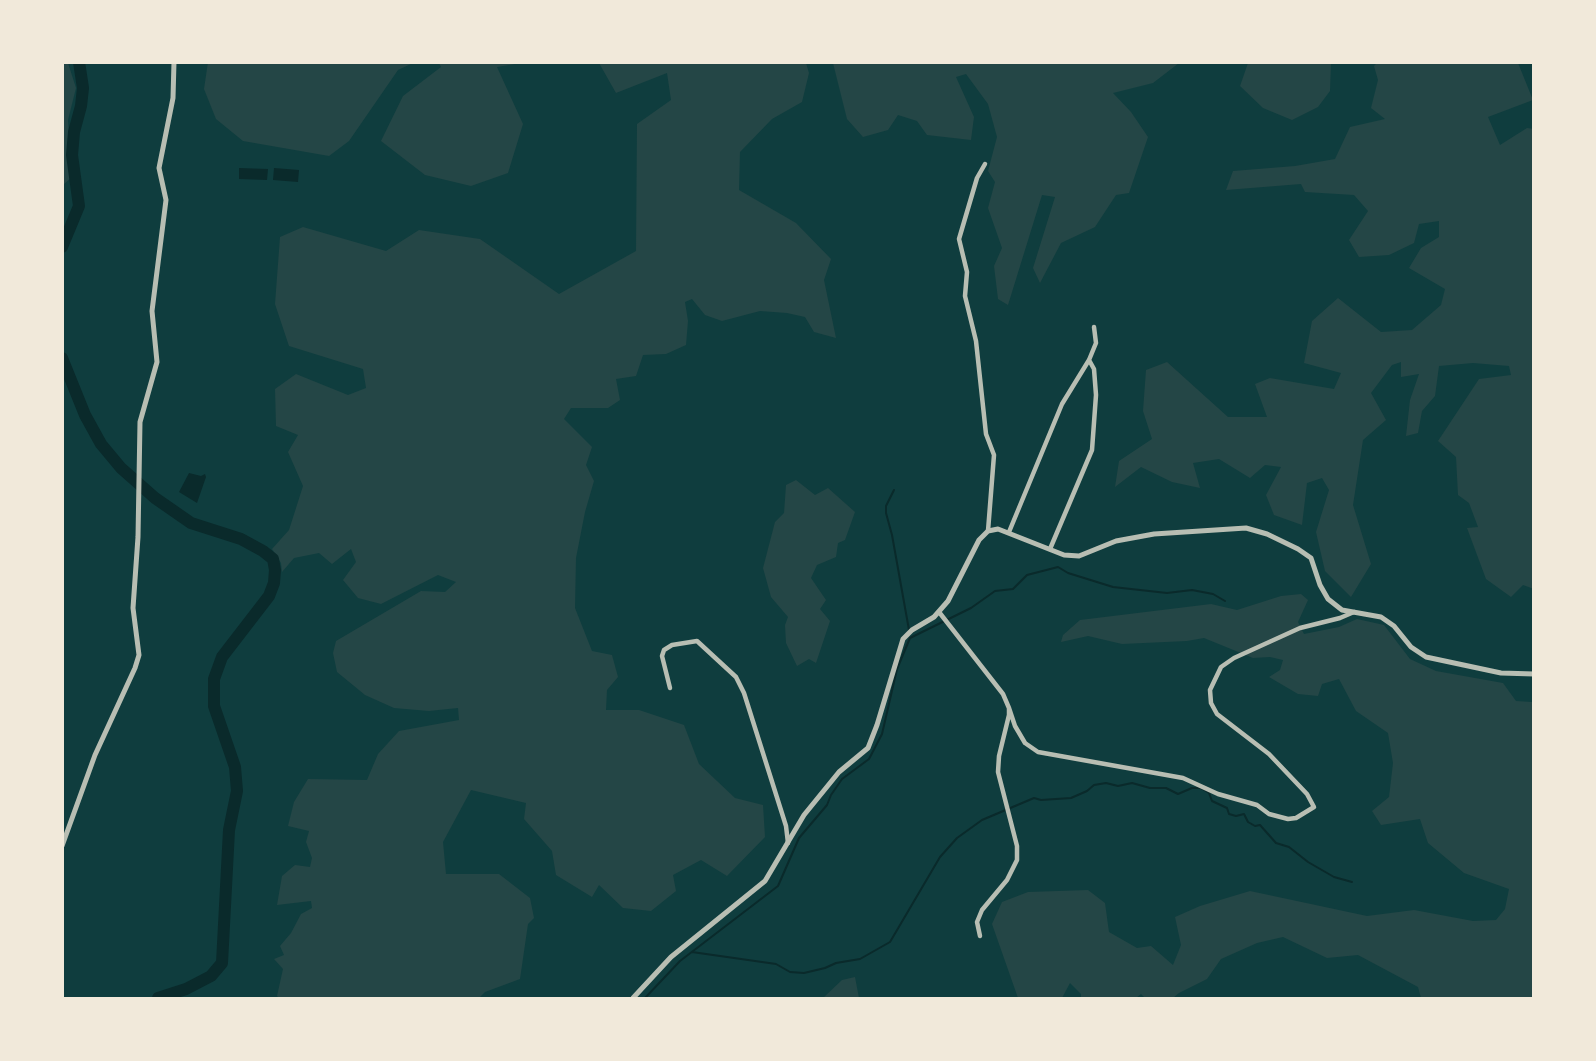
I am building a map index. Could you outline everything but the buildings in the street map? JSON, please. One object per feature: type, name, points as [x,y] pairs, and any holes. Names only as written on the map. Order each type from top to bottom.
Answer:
[{"type":"street","points":[[62,846],[95,755],[135,668],[139,654],[133,608],[138,537],[140,422],[157,362],[152,311],[166,200],[159,168],[173,98],[174,62]]},
{"type":"street","points":[[985,164],[976,178],[959,239],[967,272],[965,296],[976,341],[986,434],[994,455],[988,531]]},
{"type":"street","points":[[1009,532],[1062,404],[1089,360],[1096,344],[1094,327]]},
{"type":"street","points":[[1050,549],[1092,450],[1096,395],[1094,369],[1089,360]]},
{"type":"street","points":[[633,998],[671,957],[765,881],[804,815],[839,772],[868,748],[877,725],[903,639],[910,631],[934,617],[948,602],[980,540],[988,531],[998,529],[1064,555],[1080,556],[1116,541],[1154,534],[1246,528],[1267,534],[1298,548],[1311,558],[1320,585],[1328,599],[1342,610],[1381,617],[1394,626],[1411,646],[1426,658],[1501,673],[1534,674]]},
{"type":"street","points":[[939,612],[1003,694],[1015,726],[1025,743],[1038,752],[1182,778],[1218,794],[1257,805],[1269,814],[1288,819],[1296,818],[1314,807],[1307,794],[1269,754],[1218,714],[1211,703],[1210,690],[1222,667],[1234,658],[1300,628],[1340,618],[1354,612]]},
{"type":"street","points":[[670,688],[662,656],[664,650],[672,645],[697,641],[736,676],[744,693],[786,826],[788,844]]},
{"type":"street","points":[[980,936],[977,922],[982,910],[1007,880],[1017,860],[1017,846],[998,772],[999,756],[1009,708]]},
{"type":"shaded area","points":[[208,62],[413,63],[398,70],[349,141],[329,156],[243,141],[216,119],[204,89]]},
{"type":"shaded area","points":[[833,62],[1179,63],[1153,83],[1113,93],[1131,112],[1148,137],[1129,193],[1116,195],[1095,227],[1061,243],[1040,283],[1033,268],[1055,197],[1042,195],[1008,305],[998,299],[994,266],[1002,248],[988,208],[995,182],[988,171],[997,137],[988,104],[966,74],[956,77],[974,117],[971,140],[927,135],[917,121],[898,115],[888,130],[863,137],[847,119]]},
{"type":"shaded area","points":[[1378,62],[1518,63],[1533,100],[1488,117],[1500,145],[1527,128],[1534,129],[1534,589],[1523,585],[1511,597],[1486,579],[1467,528],[1478,527],[1469,503],[1458,495],[1456,457],[1438,441],[1479,379],[1511,375],[1509,366],[1473,363],[1439,366],[1435,396],[1422,411],[1418,433],[1406,436],[1410,400],[1419,374],[1401,377],[1401,362],[1392,365],[1371,393],[1386,420],[1363,440],[1353,505],[1371,564],[1351,597],[1325,571],[1316,532],[1329,490],[1322,478],[1307,483],[1302,525],[1274,515],[1266,495],[1281,467],[1265,465],[1250,478],[1219,459],[1193,463],[1200,488],[1172,482],[1141,467],[1115,487],[1119,461],[1152,439],[1143,411],[1146,370],[1167,362],[1228,417],[1267,417],[1255,384],[1270,378],[1334,389],[1341,373],[1304,363],[1312,321],[1338,298],[1381,332],[1412,330],[1441,305],[1445,289],[1409,268],[1421,248],[1439,237],[1439,221],[1419,224],[1414,243],[1389,255],[1359,257],[1349,240],[1368,211],[1354,195],[1305,192],[1301,184],[1226,190],[1233,171],[1295,166],[1335,159],[1350,127],[1385,119],[1371,108],[1378,80],[1374,66]]},
{"type":"shaded area","points":[[62,63],[68,63],[76,88],[68,120],[72,177],[63,185]]},
{"type":"shaded area","points":[[439,63],[521,63],[497,67],[523,124],[508,173],[471,186],[425,175],[381,141],[403,96],[441,67]]},
{"type":"shaded area","points":[[599,63],[806,63],[809,73],[802,102],[772,119],[740,152],[739,190],[796,223],[831,259],[824,280],[836,338],[814,332],[805,317],[787,313],[760,311],[722,321],[705,315],[692,299],[685,302],[688,321],[686,345],[666,354],[643,355],[636,376],[616,379],[620,400],[608,408],[571,408],[564,419],[592,447],[586,465],[594,481],[585,512],[576,558],[575,608],[592,651],[612,655],[618,677],[607,690],[606,710],[639,710],[684,725],[699,764],[735,798],[763,805],[765,837],[727,876],[701,860],[673,875],[676,891],[651,911],[623,908],[599,885],[592,897],[556,875],[552,851],[524,819],[526,803],[471,790],[443,842],[446,874],[499,874],[530,898],[534,918],[528,924],[520,979],[485,992],[479,998],[279,998],[277,996],[283,969],[274,959],[284,955],[280,946],[291,933],[301,914],[312,908],[311,901],[277,905],[282,876],[295,865],[310,867],[312,858],[306,842],[309,831],[288,826],[294,802],[308,779],[367,780],[378,754],[399,731],[459,720],[458,708],[429,711],[394,708],[365,695],[337,672],[333,653],[336,641],[421,591],[445,592],[456,582],[438,575],[381,604],[358,598],[343,580],[356,562],[351,549],[332,564],[319,553],[294,558],[282,572],[281,563],[272,549],[289,530],[303,486],[288,452],[298,435],[276,426],[275,389],[296,374],[348,395],[366,388],[363,369],[289,346],[275,304],[280,237],[303,227],[386,251],[419,230],[480,239],[559,294],[636,251],[637,124],[671,100],[667,73],[616,93]]},
{"type":"shaded area","points":[[1248,63],[1331,63],[1330,91],[1318,107],[1292,120],[1263,108],[1240,86]]},
{"type":"shaded area","points":[[239,168],[268,169],[267,180],[239,179]]},
{"type":"shaded area","points":[[274,168],[299,170],[298,182],[273,180]]},
{"type":"shaded area","points":[[189,473],[201,476],[205,474],[206,477],[197,503],[179,492]]},
{"type":"shaded area","points":[[796,480],[815,495],[828,488],[855,512],[845,540],[838,543],[836,557],[817,565],[811,578],[826,600],[820,609],[830,621],[816,663],[809,659],[797,666],[786,643],[785,625],[788,617],[771,597],[763,568],[775,522],[784,513],[786,485]]},
{"type":"shaded area","points":[[1301,594],[1308,600],[1298,622],[1304,634],[1339,627],[1357,619],[1384,625],[1410,659],[1436,671],[1503,683],[1516,701],[1532,702],[1533,694],[1533,998],[1421,998],[1418,987],[1358,955],[1327,958],[1283,937],[1257,943],[1221,959],[1207,979],[1173,998],[1145,998],[1141,994],[1136,998],[1081,998],[1081,994],[1070,983],[1062,998],[1018,998],[992,924],[1002,902],[1028,892],[1088,890],[1105,903],[1109,932],[1137,948],[1151,946],[1173,965],[1181,945],[1175,917],[1200,906],[1250,891],[1367,916],[1414,910],[1473,921],[1496,920],[1505,909],[1509,889],[1464,873],[1428,843],[1420,819],[1381,825],[1372,811],[1389,797],[1393,763],[1388,733],[1356,711],[1339,679],[1322,684],[1318,696],[1298,694],[1269,677],[1280,670],[1283,660],[1270,657],[1253,658],[1204,638],[1187,641],[1122,644],[1088,636],[1061,642],[1063,635],[1080,620],[1211,604],[1237,610],[1281,596]]},
{"type":"shaded area","points":[[855,977],[859,998],[823,998],[842,980]]},
{"type":"waterway","points":[[62,247],[79,206],[72,155],[74,132],[81,106],[83,88],[79,62]]},
{"type":"waterway","points":[[62,358],[85,415],[101,444],[121,468],[155,498],[191,523],[241,539],[263,551],[273,559],[275,570],[274,583],[269,596],[222,657],[214,679],[214,706],[235,767],[237,791],[229,830],[222,963],[211,976],[186,989],[158,998]]},
{"type":"waterway","points":[[894,490],[886,506],[886,513],[892,535],[909,630]]},
{"type":"waterway","points":[[645,998],[680,961],[778,886],[799,838],[827,805],[831,795],[842,779],[869,759],[882,734],[897,669],[910,638],[971,608],[995,591],[1013,589],[1027,575],[1058,567],[1068,573],[1113,587],[1167,593],[1192,590],[1213,594],[1225,601]]},
{"type":"waterway","points":[[692,952],[776,964],[790,972],[804,973],[836,963],[860,959],[890,942],[940,857],[957,838],[982,820],[1034,798],[1041,800],[1071,798],[1087,791],[1094,785],[1106,783],[1118,786],[1132,783],[1150,788],[1166,788],[1178,794],[1192,788],[1201,788],[1209,793],[1212,801],[1227,808],[1229,814],[1236,816],[1244,814],[1248,822],[1255,826],[1260,825],[1276,843],[1289,847],[1308,862],[1334,877],[1352,882]]}]
